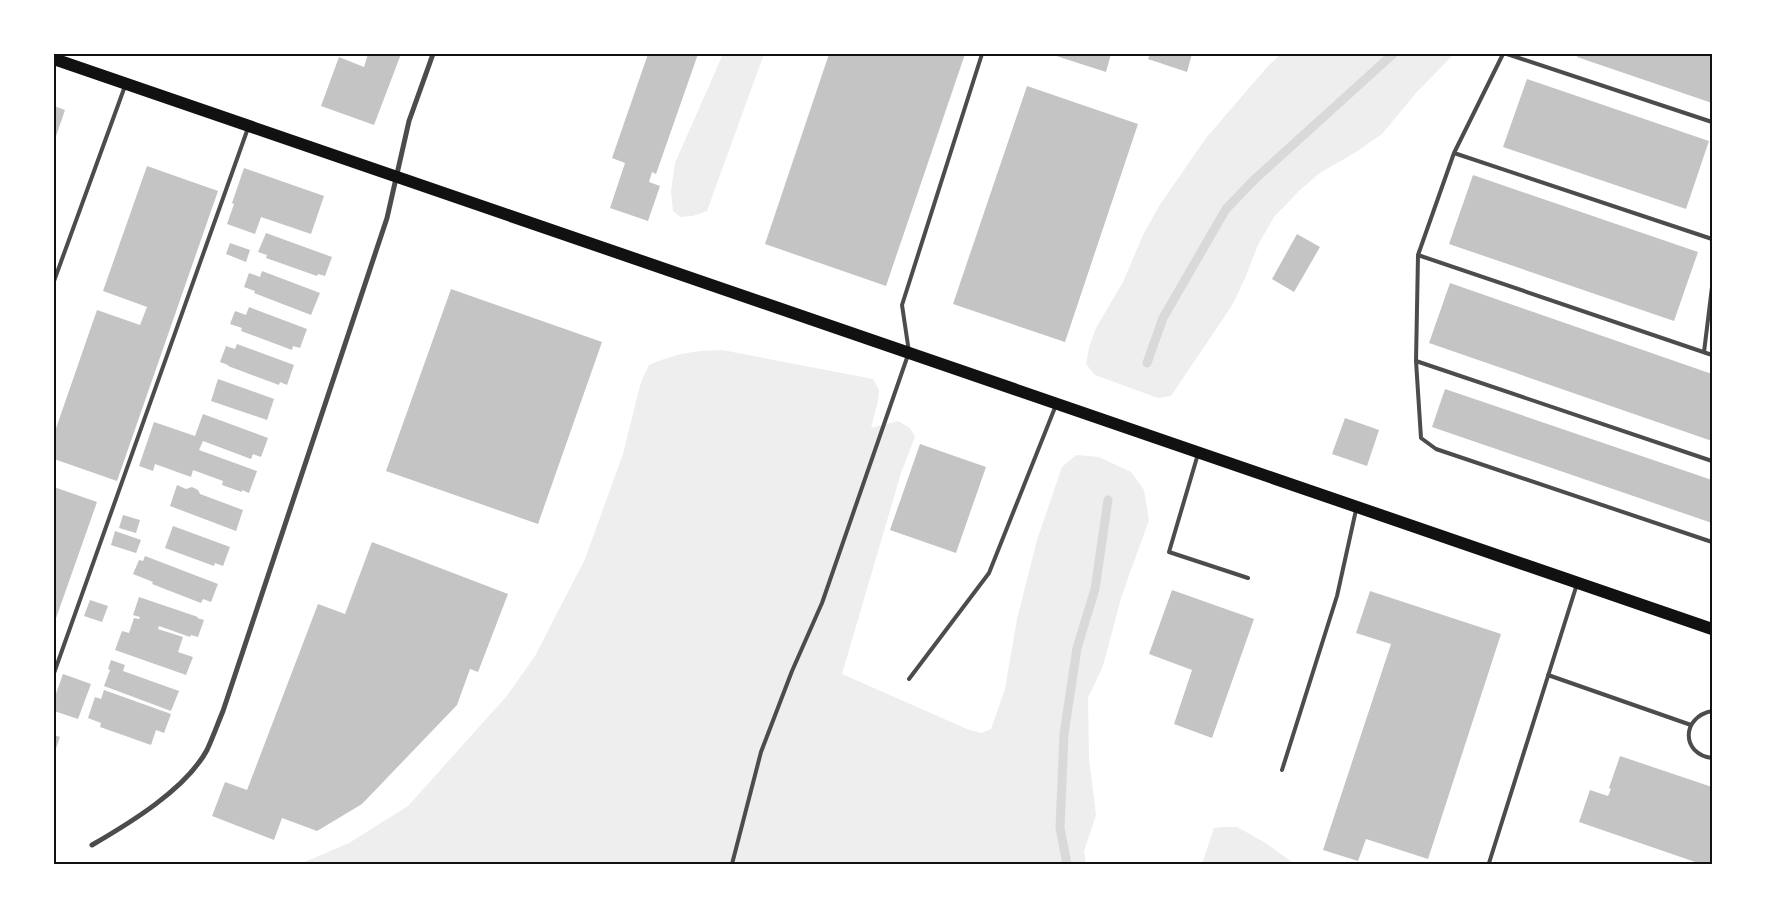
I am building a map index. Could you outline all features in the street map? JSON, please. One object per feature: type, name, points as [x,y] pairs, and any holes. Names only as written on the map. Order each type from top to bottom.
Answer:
[{"type":"main road","points":[[54,59],[1712,628]]},
{"type":"street","points":[[92,845],[127,824],[187,778],[206,751],[226,701],[388,218],[409,121],[433,54]]},
{"type":"lane","points":[[732,864],[761,752],[792,672],[822,603],[909,352],[902,305],[982,54]]},
{"type":"lane","points":[[1503,54],[1454,153],[1418,255],[1416,361],[1421,438],[1436,449],[1712,542]]},
{"type":"lane","points":[[1507,54],[1712,122]]},
{"type":"lane","points":[[54,282],[126,84]]},
{"type":"lane","points":[[54,673],[249,126]]},
{"type":"lane","points":[[1454,153],[1712,238]]},
{"type":"lane","points":[[1418,255],[1712,355]]},
{"type":"lane","points":[[1704,352],[1712,287]]},
{"type":"lane","points":[[1416,361],[1712,461]]},
{"type":"lane","points":[[909,678],[989,573],[1057,403]]},
{"type":"lane","points":[[1198,452],[1169,552],[1248,578]]},
{"type":"lane","points":[[1282,770],[1337,596],[1357,506]]},
{"type":"lane","points":[[1489,863],[1577,582]]},
{"type":"lane","points":[[1548,675],[1691,725]]},
{"type":"lane","points":[[1712,711],[1704,712],[1696,717],[1688,734],[1690,743],[1695,751],[1702,756],[1712,758]]},
{"type":"shaded area","points":[[723,54],[764,54],[707,211],[693,216],[680,217],[673,211],[671,191],[675,163]]},
{"type":"shaded area","points":[[1281,54],[1454,54],[1416,93],[1382,134],[1353,154],[1321,172],[1300,190],[1274,217],[1258,245],[1233,304],[1171,396],[1158,398],[1095,375],[1086,364],[1089,347],[1096,328],[1123,282],[1143,235],[1159,206],[1206,138],[1268,66]]},
{"type":"shaded area","points":[[722,350],[873,379],[879,390],[871,428],[898,421],[910,428],[915,437],[901,473],[842,674],[967,729],[981,733],[991,729],[1005,689],[1017,619],[1037,540],[1062,467],[1076,455],[1099,457],[1131,472],[1144,490],[1149,520],[1122,595],[1103,666],[1088,698],[1089,759],[1096,815],[1084,851],[1086,864],[300,864],[349,843],[408,806],[506,697],[535,656],[585,559],[623,454],[641,382],[649,365],[685,353]]},
{"type":"shaded area","points":[[1237,827],[1264,842],[1295,864],[1202,864],[1214,828]]},
{"type":"building","points":[[368,54],[401,54],[374,125],[321,106],[339,57],[364,67]]},
{"type":"building","points":[[648,54],[698,54],[656,174],[652,172],[649,182],[660,186],[648,221],[610,208],[625,163],[612,158]]},
{"type":"building","points":[[829,54],[965,54],[886,286],[765,244]]},
{"type":"building","points":[[1050,54],[1111,54],[1106,72]]},
{"type":"building","points":[[1150,54],[1192,54],[1187,72],[1148,59]]},
{"type":"building","points":[[1578,54],[1712,54],[1712,103],[1577,57]]},
{"type":"building","points":[[1527,79],[1709,141],[1686,209],[1503,147]]},
{"type":"building","points":[[1027,86],[1138,124],[1065,342],[953,304]]},
{"type":"building","points":[[54,106],[65,110],[54,142]]},
{"type":"building","points":[[147,166],[218,191],[117,481],[54,459],[54,434],[97,310],[140,325],[147,307],[103,291]]},
{"type":"building","points":[[244,168],[324,196],[311,234],[261,217],[255,234],[227,224]]},
{"type":"building","points":[[1473,175],[1698,252],[1674,321],[1449,244]]},
{"type":"building","points":[[266,233],[332,257],[325,276],[318,274],[317,276],[266,258],[267,255],[258,252]]},
{"type":"building","points":[[1297,234],[1320,247],[1294,292],[1272,279]]},
{"type":"building","points":[[230,243],[250,250],[246,262],[226,254]]},
{"type":"building","points":[[262,271],[320,293],[311,315],[254,293],[255,291],[244,287],[249,273],[260,277]]},
{"type":"building","points":[[1450,283],[1712,374],[1712,441],[1429,343]]},
{"type":"building","points":[[451,289],[602,342],[538,524],[386,471]]},
{"type":"building","points":[[249,307],[307,329],[300,348],[293,346],[292,350],[241,331],[242,328],[230,324],[235,311],[246,315]]},
{"type":"building","points":[[237,344],[294,365],[287,385],[280,382],[279,385],[220,362],[226,346],[235,349]]},
{"type":"building","points":[[218,379],[274,399],[267,420],[211,401]]},
{"type":"building","points":[[1445,389],[1712,480],[1712,523],[1432,427]]},
{"type":"building","points":[[203,414],[268,438],[261,457],[253,454],[251,459],[203,441],[199,450],[257,471],[249,493],[222,485],[223,481],[193,470],[191,477],[155,464],[153,471],[139,466],[154,422],[195,436]]},
{"type":"building","points":[[1345,418],[1379,430],[1367,466],[1332,454]]},
{"type":"building","points":[[920,444],[986,467],[956,553],[890,530]]},
{"type":"building","points":[[177,485],[186,489],[192,487],[198,490],[200,494],[243,510],[236,531],[170,506]]},
{"type":"building","points":[[54,487],[97,502],[54,624]]},
{"type":"building","points":[[123,515],[140,520],[136,533],[119,528]]},
{"type":"building","points":[[173,526],[230,547],[223,566],[215,563],[214,566],[165,548]]},
{"type":"building","points":[[115,531],[141,540],[136,553],[111,545]]},
{"type":"building","points":[[372,542],[508,594],[478,672],[470,669],[457,705],[362,804],[317,831],[282,818],[274,840],[212,816],[225,782],[247,790],[318,604],[345,614]]},
{"type":"building","points":[[145,556],[218,584],[211,602],[203,599],[201,603],[152,584],[153,582],[133,574],[139,560],[143,561]]},
{"type":"building","points":[[1172,590],[1254,619],[1212,738],[1174,724],[1192,670],[1149,654]]},
{"type":"building","points":[[1370,591],[1501,634],[1428,859],[1366,839],[1358,861],[1323,850],[1391,644],[1356,633]]},
{"type":"building","points":[[139,597],[204,620],[198,637],[191,635],[190,637],[159,626],[158,629],[183,637],[178,652],[193,657],[186,675],[115,650],[122,631],[129,633],[134,618],[139,619],[140,617],[133,615]]},
{"type":"building","points":[[90,600],[108,606],[102,622],[84,616]]},
{"type":"building","points":[[111,660],[125,665],[123,671],[179,691],[171,711],[104,686],[110,670],[108,669]]},
{"type":"building","points":[[63,674],[91,684],[78,719],[54,711],[54,699]]},
{"type":"building","points":[[104,690],[171,714],[164,733],[156,730],[151,745],[100,727],[101,723],[88,718],[95,697],[101,699]]},
{"type":"building","points":[[54,735],[60,737],[54,754]]},
{"type":"building","points":[[1620,756],[1712,787],[1712,864],[1701,864],[1579,822],[1590,790],[1608,796]]},
{"type":"waterway","points":[[1147,363],[1163,318],[1226,209],[1255,179],[1393,54]]},
{"type":"waterway","points":[[1067,864],[1060,828],[1064,734],[1077,648],[1095,589],[1108,500]]}]
